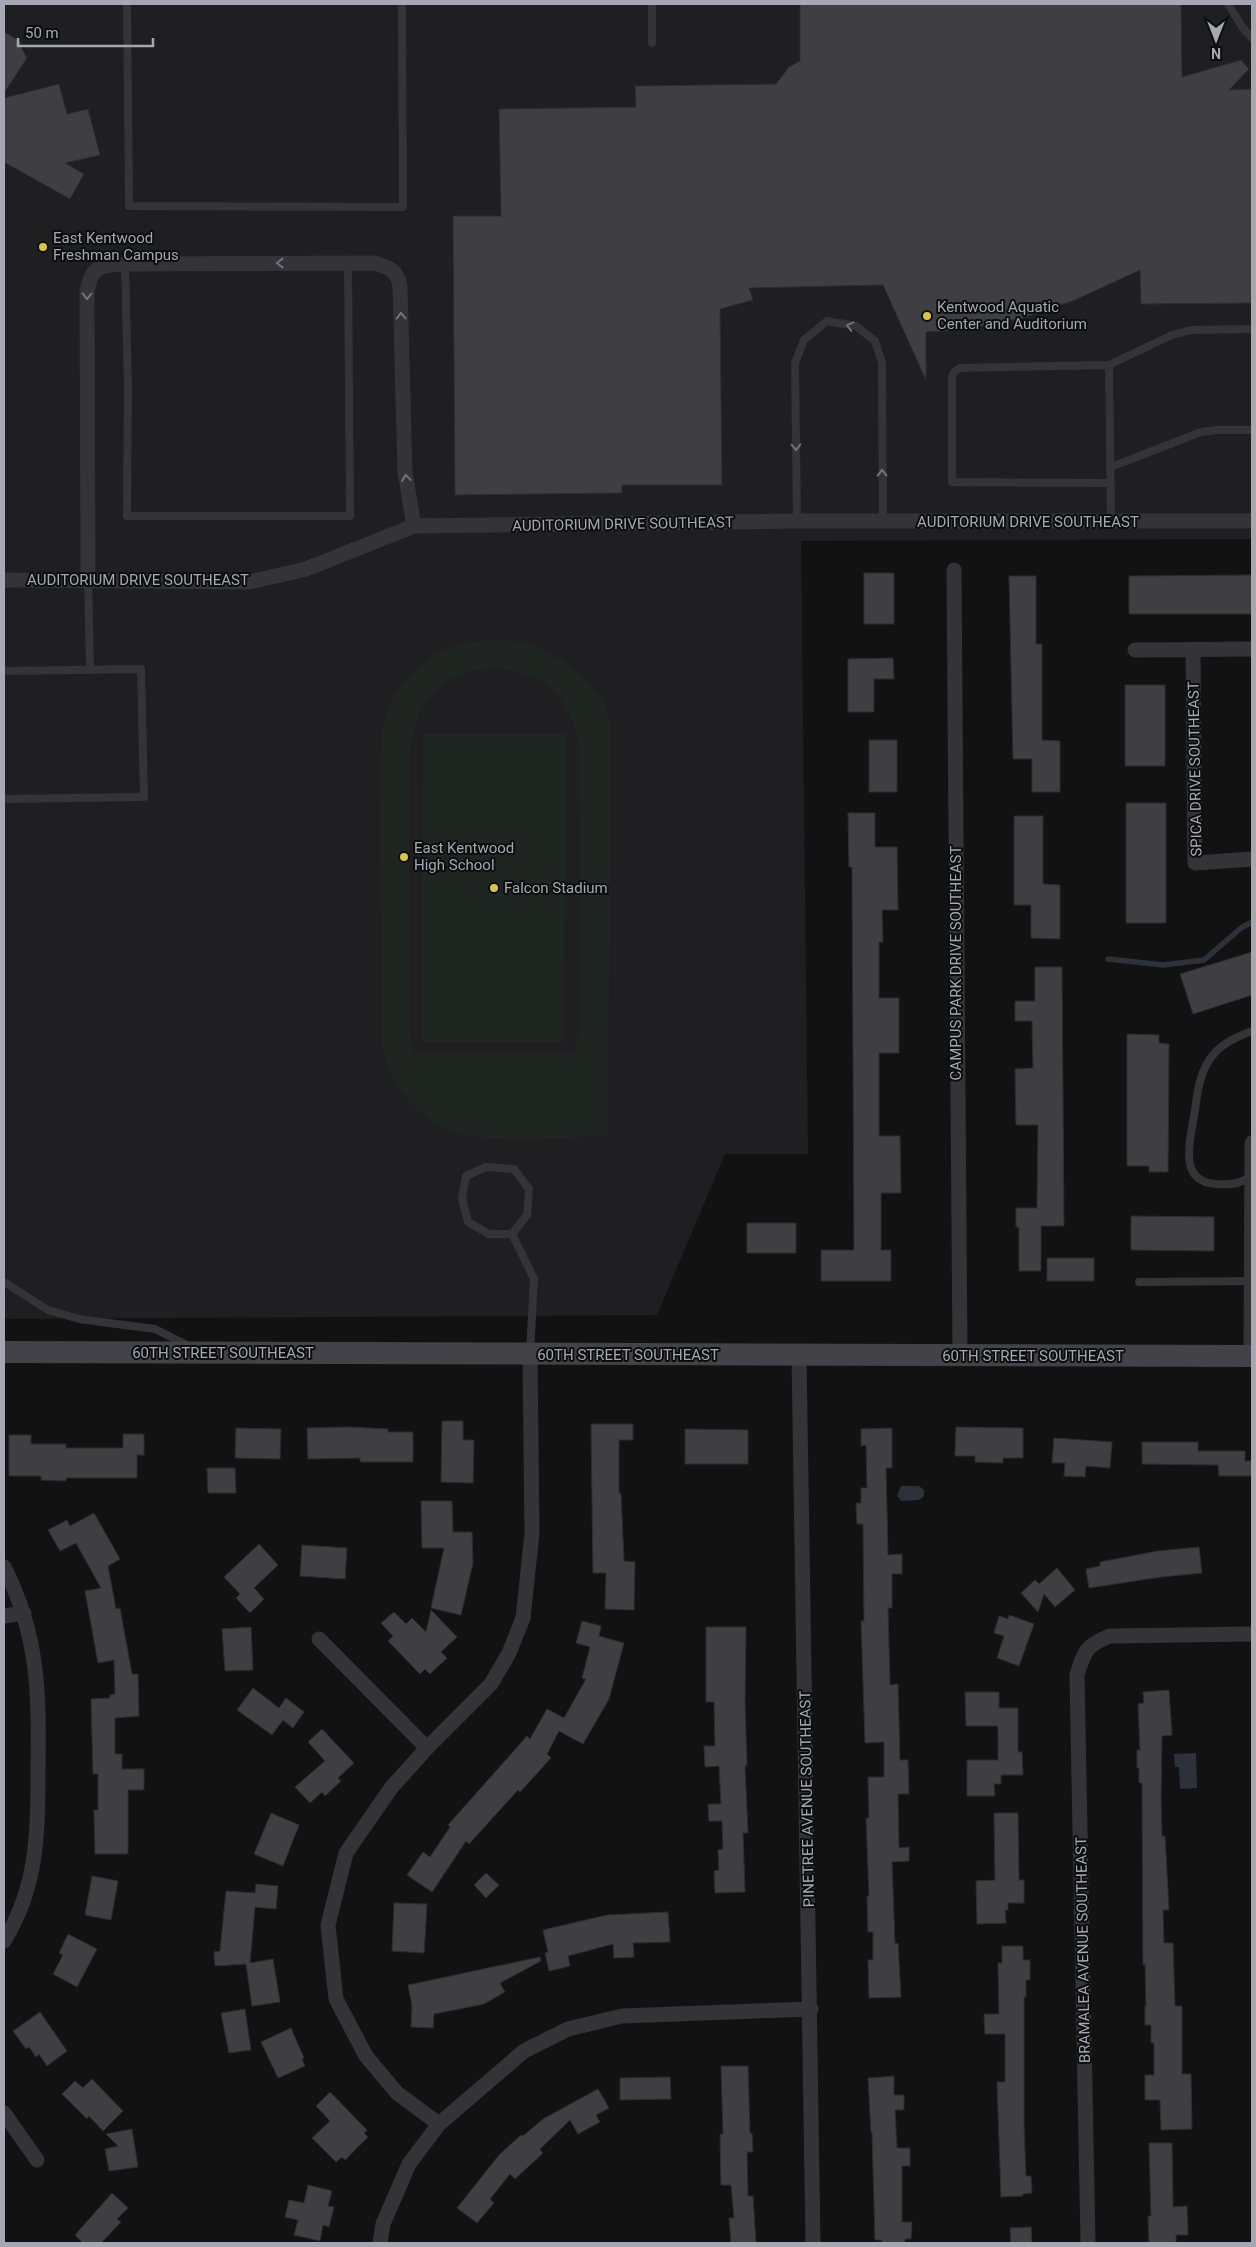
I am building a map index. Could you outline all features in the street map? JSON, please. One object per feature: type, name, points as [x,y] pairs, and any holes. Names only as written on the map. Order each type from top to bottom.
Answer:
[{"type":"main road","name":"60TH STREET SOUTHEAST","points":[[4,1352],[1252,1356]]},
{"type":"street","points":[[88,580],[87,292],[90,276],[97,269],[105,266],[125,264],[374,263],[388,266],[398,275],[400,286],[405,472],[414,526]]},
{"type":"street","name":"AUDITORIUM DRIVE SOUTHEAST","points":[[4,580],[250,582],[306,569],[414,526],[797,521],[1252,521]]},
{"type":"street","name":"CAMPUS PARK DRIVE SOUTHEAST","points":[[954,570],[960,1356]]},
{"type":"street","name":"SPICA DRIVE SOUTHEAST","points":[[1193,649],[1196,863],[1252,859]]},
{"type":"street","points":[[1135,650],[1252,649]]},
{"type":"street","points":[[1252,1143],[1252,1356]]},
{"type":"street","points":[[439,2124],[397,2093],[366,2056],[336,1999],[328,1925],[346,1853],[391,1788],[427,1748],[491,1684],[509,1653],[523,1618],[532,1533],[530,1355]]},
{"type":"street","name":"PINETREE AVENUE SOUTHEAST","points":[[799,1355],[811,2009],[813,2243]]},
{"type":"street","points":[[4,1567],[24,1613],[32,1648],[39,1695],[38,1828],[33,1870],[16,1921],[4,1941]]},
{"type":"street","points":[[4,1616],[24,1613]]},
{"type":"street","name":"BRAMALEA AVENUE SOUTHEAST","points":[[1088,2243],[1077,1675],[1082,1657],[1091,1644],[1110,1636],[1214,1633],[1252,1634]]},
{"type":"street","points":[[319,1639],[427,1748]]},
{"type":"street","points":[[380,2243],[383,2224],[409,2164],[439,2124],[524,2051],[568,2029],[622,2016],[811,2009]]},
{"type":"street","points":[[4,2113],[37,2160]]},
{"type":"lane","points":[[128,4],[129,206],[403,207],[402,4]]},
{"type":"lane","points":[[652,4],[652,44]]},
{"type":"lane","points":[[1228,4],[1243,28],[1252,38]]},
{"type":"lane","points":[[125,264],[128,386],[127,516],[350,516],[348,263]]},
{"type":"lane","points":[[797,521],[794,362],[804,340],[827,321],[856,326],[874,340],[882,363],[883,522]]},
{"type":"lane","points":[[1110,483],[952,482],[952,378],[954,372],[960,368],[1109,365],[1172,335],[1191,330],[1252,330]]},
{"type":"lane","points":[[1109,365],[1111,522]]},
{"type":"lane","points":[[1111,467],[1201,432],[1252,430]]},
{"type":"lane","points":[[88,580],[90,670]]},
{"type":"lane","points":[[4,671],[141,670],[144,797],[4,799]]},
{"type":"lane","points":[[1252,1031],[1221,1046],[1207,1062],[1201,1076],[1189,1148],[1189,1161],[1193,1175],[1198,1180],[1234,1185],[1252,1177]]},
{"type":"lane","points":[[486,1167],[514,1169],[529,1189],[527,1215],[512,1234],[489,1234],[468,1222],[462,1198],[466,1176],[486,1167]]},
{"type":"lane","points":[[512,1234],[534,1279],[530,1355]]},
{"type":"lane","points":[[1139,1282],[1252,1281]]},
{"type":"lane","points":[[4,1282],[48,1310],[79,1319],[155,1329],[202,1353]]},
{"type":"shaded area","name":"East Kentwood High School","points":[[4,4],[1252,4],[1252,539],[801,541],[808,1154],[725,1154],[657,1315],[4,1319]]},
{"type":"shaded area","points":[[503,639],[532,645],[558,658],[569,666],[591,685],[602,700],[611,723],[608,1136],[507,1139],[487,1138],[451,1131],[431,1121],[413,1105],[398,1087],[387,1067],[384,1057],[381,1041],[380,756],[382,728],[392,700],[400,687],[421,665],[433,656],[461,644]],"holes":[[[496,668],[513,671],[540,681],[560,698],[574,724],[579,740],[580,1034],[573,1053],[414,1053],[409,1034],[409,762],[411,742],[423,708],[432,695],[444,684],[458,676],[475,671]]]},
{"type":"shaded area","name":"Falcon Stadium","points":[[423,734],[566,734],[564,1042],[422,1042]]},
{"type":"shaded area","points":[[901,1486],[919,1486],[924,1490],[924,1496],[919,1500],[902,1501],[897,1496]]},
{"type":"shaded area","points":[[1196,1753],[1197,1788],[1180,1789],[1179,1767],[1175,1767],[1174,1754]]},
{"type":"building","points":[[800,4],[1181,4],[1182,77],[1241,60],[1249,69],[1229,90],[1252,89],[1252,303],[1141,304],[1140,270],[1075,300],[1023,318],[962,330],[926,332],[926,380],[883,285],[749,288],[753,300],[720,309],[722,485],[622,485],[622,493],[455,495],[453,216],[501,216],[499,109],[636,107],[635,86],[776,84],[789,67],[800,61]]},
{"type":"building","points":[[4,32],[21,42],[20,45],[27,58],[4,93]]},
{"type":"building","name":"East Kentwood Freshman Campus","points":[[59,84],[67,114],[88,109],[100,155],[65,163],[84,174],[70,199],[4,162],[4,98]]},
{"type":"building","points":[[864,573],[894,573],[894,624],[864,624]]},
{"type":"building","points":[[1252,575],[1252,614],[1129,614],[1129,576]]},
{"type":"building","points":[[1009,576],[1036,576],[1036,644],[1042,644],[1042,740],[1060,741],[1060,792],[1032,792],[1032,759],[1013,759]]},
{"type":"building","points":[[893,658],[894,679],[874,679],[874,712],[848,712],[848,659]]},
{"type":"building","points":[[1125,685],[1165,685],[1165,766],[1125,766]]},
{"type":"building","points":[[869,740],[897,740],[897,792],[869,792]]},
{"type":"building","points":[[1126,803],[1166,803],[1166,923],[1126,923]]},
{"type":"building","points":[[848,813],[875,813],[875,847],[897,847],[898,910],[882,910],[883,942],[879,942],[879,998],[899,998],[899,1053],[879,1053],[879,1136],[900,1136],[901,1193],[881,1193],[881,1250],[891,1250],[891,1281],[821,1281],[821,1250],[854,1250],[852,867],[849,867]]},
{"type":"building","points":[[1014,816],[1043,816],[1043,884],[1060,885],[1060,939],[1031,938],[1031,905],[1014,905]]},
{"type":"building","points":[[1252,952],[1252,995],[1193,1014],[1180,974]]},
{"type":"building","points":[[1035,967],[1062,967],[1064,1226],[1041,1226],[1041,1271],[1019,1271],[1019,1227],[1016,1227],[1016,1208],[1037,1208],[1038,1125],[1016,1125],[1015,1069],[1033,1068],[1032,1021],[1015,1021],[1015,1001],[1035,1001]]},
{"type":"building","points":[[1127,1034],[1159,1035],[1159,1043],[1169,1044],[1168,1172],[1149,1172],[1149,1166],[1127,1166]]},
{"type":"building","points":[[1131,1216],[1214,1217],[1214,1251],[1131,1250]]},
{"type":"building","points":[[747,1223],[796,1223],[796,1253],[747,1253]]},
{"type":"building","points":[[1047,1258],[1094,1258],[1094,1281],[1047,1281]]},
{"type":"building","points":[[442,1421],[463,1421],[463,1440],[474,1440],[473,1483],[441,1482]]},
{"type":"building","points":[[591,1424],[633,1424],[633,1440],[619,1440],[619,1493],[621,1493],[624,1561],[635,1562],[634,1610],[605,1609],[606,1573],[593,1573]]},
{"type":"building","points":[[349,1427],[388,1429],[388,1432],[413,1432],[413,1462],[360,1462],[360,1458],[308,1459],[307,1428]]},
{"type":"building","points":[[956,1427],[1023,1428],[1023,1458],[1003,1458],[1003,1463],[975,1462],[975,1456],[955,1456]]},
{"type":"building","points":[[236,1428],[281,1429],[280,1459],[235,1458]]},
{"type":"building","points":[[892,1428],[892,1468],[886,1468],[888,1555],[902,1554],[902,1574],[892,1574],[892,1608],[888,1608],[890,1685],[898,1684],[900,1760],[908,1760],[909,1794],[898,1794],[899,1848],[909,1847],[909,1861],[892,1862],[895,1944],[898,1943],[901,1997],[869,1998],[868,1960],[873,1960],[873,1932],[868,1932],[867,1896],[869,1896],[866,1818],[869,1818],[868,1777],[884,1777],[884,1742],[865,1743],[861,1621],[864,1621],[863,1524],[857,1524],[856,1503],[861,1503],[861,1488],[867,1488],[866,1445],[861,1446],[861,1429]]},
{"type":"building","points":[[685,1429],[748,1430],[748,1464],[685,1464]]},
{"type":"building","points":[[123,1434],[144,1434],[144,1455],[137,1455],[137,1478],[66,1478],[66,1481],[41,1480],[41,1476],[9,1476],[9,1435],[31,1435],[31,1444],[66,1444],[66,1448],[123,1448]]},
{"type":"building","points":[[1054,1438],[1112,1442],[1110,1468],[1086,1466],[1085,1477],[1064,1476],[1065,1463],[1052,1463]]},
{"type":"building","points":[[1142,1442],[1198,1442],[1198,1451],[1245,1451],[1245,1461],[1252,1461],[1252,1476],[1219,1476],[1218,1465],[1142,1464]]},
{"type":"building","points":[[207,1468],[235,1468],[236,1493],[208,1493]]},
{"type":"building","points":[[421,1501],[452,1501],[453,1532],[472,1532],[473,1563],[461,1615],[431,1608],[444,1548],[422,1548]]},
{"type":"building","points":[[94,1513],[120,1559],[108,1566],[116,1609],[120,1608],[132,1674],[138,1674],[139,1716],[115,1718],[115,1754],[122,1754],[122,1769],[144,1769],[144,1790],[128,1790],[128,1854],[95,1854],[94,1810],[98,1810],[98,1774],[93,1774],[91,1699],[110,1698],[110,1695],[115,1694],[114,1660],[98,1663],[85,1591],[101,1588],[76,1543],[60,1551],[48,1530],[67,1520],[70,1526]]},
{"type":"building","points":[[259,1544],[278,1565],[254,1588],[264,1599],[250,1613],[236,1598],[240,1594],[224,1577]]},
{"type":"building","points":[[302,1545],[347,1548],[345,1579],[300,1576]]},
{"type":"building","points":[[1199,1547],[1202,1573],[1089,1588],[1086,1569],[1100,1566],[1100,1562],[1158,1551]]},
{"type":"building","points":[[1057,1568],[1075,1590],[1055,1607],[1044,1594],[1038,1612],[1021,1593],[1035,1580],[1039,1584]]},
{"type":"building","points":[[431,1610],[457,1637],[441,1652],[447,1658],[430,1674],[425,1669],[420,1674],[388,1641],[393,1636],[381,1623],[394,1612],[406,1624],[412,1618],[426,1632]]},
{"type":"building","points":[[1009,1615],[1034,1624],[1019,1666],[997,1658],[1004,1636],[994,1633],[999,1616],[1008,1619]]},
{"type":"building","points":[[582,1621],[601,1626],[599,1636],[624,1643],[609,1699],[583,1744],[559,1731],[547,1754],[551,1758],[520,1792],[518,1790],[469,1844],[466,1841],[432,1892],[407,1875],[423,1852],[430,1857],[450,1827],[448,1825],[527,1736],[530,1739],[547,1709],[564,1718],[586,1679],[582,1678],[590,1647],[576,1643]]},
{"type":"building","points":[[251,1627],[253,1670],[225,1671],[222,1629]]},
{"type":"building","points":[[706,1627],[746,1627],[745,1702],[747,1765],[745,1766],[748,1833],[743,1833],[745,1892],[715,1893],[714,1871],[719,1870],[718,1850],[723,1849],[722,1821],[709,1821],[708,1804],[721,1804],[719,1766],[705,1767],[704,1746],[715,1746],[714,1702],[706,1702]]},
{"type":"building","points":[[253,1688],[279,1708],[286,1698],[304,1712],[293,1728],[283,1720],[272,1735],[237,1710]]},
{"type":"building","points":[[1169,1690],[1172,1735],[1162,1736],[1162,1836],[1165,1836],[1169,1910],[1163,1910],[1164,1943],[1173,1943],[1175,2006],[1182,2006],[1182,2074],[1191,2074],[1192,2129],[1161,2130],[1160,2100],[1145,2100],[1145,2075],[1154,2075],[1154,2043],[1151,2043],[1151,2025],[1145,2025],[1142,1783],[1139,1783],[1137,1750],[1140,1750],[1138,1704],[1144,1703],[1143,1692]]},
{"type":"building","points":[[965,1692],[999,1692],[999,1708],[1018,1708],[1018,1752],[1022,1752],[1023,1775],[1001,1775],[1001,1784],[994,1784],[995,1796],[967,1796],[967,1760],[998,1760],[998,1729],[997,1726],[966,1726]]},
{"type":"building","points":[[322,1729],[354,1763],[338,1778],[341,1781],[325,1796],[322,1792],[310,1803],[295,1787],[325,1761],[308,1742]]},
{"type":"building","points":[[271,1813],[299,1825],[283,1866],[254,1854]]},
{"type":"building","points":[[994,1813],[1018,1813],[1019,1880],[1024,1880],[1024,1903],[1008,1903],[1008,1910],[1005,1910],[1006,1923],[977,1924],[976,1881],[995,1880]]},
{"type":"building","points":[[486,1873],[499,1885],[486,1898],[474,1885]]},
{"type":"building","points":[[92,1876],[118,1881],[111,1920],[85,1915]]},
{"type":"building","points":[[256,1884],[278,1886],[276,1909],[255,1907],[250,1963],[273,1959],[280,2002],[252,2006],[246,1964],[215,1966],[214,1952],[220,1951],[226,1891],[255,1893]]},
{"type":"building","points":[[394,1903],[427,1904],[424,1953],[392,1951]]},
{"type":"building","points":[[668,1912],[670,1942],[633,1943],[634,1957],[614,1958],[613,1944],[568,1956],[570,1966],[549,1971],[545,1953],[548,1952],[543,1930],[607,1915]]},
{"type":"building","points":[[68,1934],[97,1949],[77,1987],[53,1974],[63,1955],[59,1953]]},
{"type":"building","points":[[1002,1946],[1023,1946],[1023,1960],[1030,1960],[1030,1980],[1026,1980],[1026,1997],[1024,1997],[1024,2126],[1026,2176],[1031,2176],[1032,2193],[1023,2194],[1023,2196],[1001,2197],[997,2082],[1005,2082],[1005,2034],[985,2034],[984,2014],[999,2014],[998,1963],[1002,1963]]},
{"type":"building","points":[[540,1957],[541,1961],[500,1983],[505,1992],[484,2004],[434,2014],[433,2028],[411,2027],[412,2006],[408,1985]]},
{"type":"building","points":[[245,2009],[251,2050],[229,2053],[221,2013]]},
{"type":"building","points":[[40,2012],[67,2051],[47,2066],[39,2054],[36,2057],[29,2047],[26,2049],[13,2031]]},
{"type":"building","points":[[291,2028],[304,2058],[302,2059],[305,2066],[278,2078],[261,2042]]},
{"type":"building","points":[[721,2066],[748,2066],[750,2133],[752,2133],[753,2152],[747,2152],[748,2196],[753,2196],[756,2243],[731,2243],[729,2218],[734,2218],[731,2185],[721,2185],[720,2134],[723,2134]]},
{"type":"building","points":[[894,2076],[894,2095],[904,2095],[904,2110],[895,2110],[897,2148],[910,2148],[910,2166],[902,2166],[902,2222],[912,2222],[911,2239],[905,2239],[905,2243],[882,2243],[882,2240],[875,2240],[872,2132],[868,2078]]},
{"type":"building","points":[[670,2077],[671,2099],[620,2100],[620,2078]]},
{"type":"building","points":[[92,2079],[123,2111],[103,2131],[89,2116],[87,2119],[62,2094],[75,2081],[83,2088]]},
{"type":"building","points":[[598,2089],[609,2108],[596,2115],[600,2122],[578,2134],[570,2120],[540,2149],[543,2153],[515,2179],[510,2174],[490,2199],[494,2203],[477,2223],[457,2208],[499,2155],[521,2135],[523,2136],[543,2119]]},
{"type":"building","points":[[330,2092],[367,2130],[364,2133],[368,2137],[345,2160],[342,2157],[336,2162],[312,2138],[330,2121],[316,2106]]},
{"type":"building","points":[[132,2129],[138,2167],[109,2171],[105,2149],[118,2146],[106,2134]]},
{"type":"building","points":[[1149,2143],[1172,2143],[1173,2207],[1187,2206],[1188,2235],[1176,2235],[1176,2243],[1149,2243],[1148,2216],[1151,2216]]},
{"type":"building","points":[[308,2185],[332,2191],[328,2206],[334,2207],[329,2227],[323,2225],[320,2241],[294,2235],[298,2220],[285,2217],[289,2200],[304,2203]]},
{"type":"building","points":[[112,2193],[128,2208],[117,2219],[121,2222],[101,2243],[83,2243],[75,2235]]},
{"type":"building","points":[[1031,2227],[1032,2243],[1011,2243],[1010,2228]]},
{"type":"waterway","points":[[1108,959],[1163,965],[1204,960],[1241,928],[1252,922]]},
{"type":"place","name":"East Kentwood Freshman Campus","points":[[43,247]]},
{"type":"place","name":"Kentwood Aquatic Center and Auditorium","points":[[927,316]]},
{"type":"place","name":"East Kentwood High School","points":[[404,857]]},
{"type":"place","name":"Falcon Stadium","points":[[494,888]]}]
